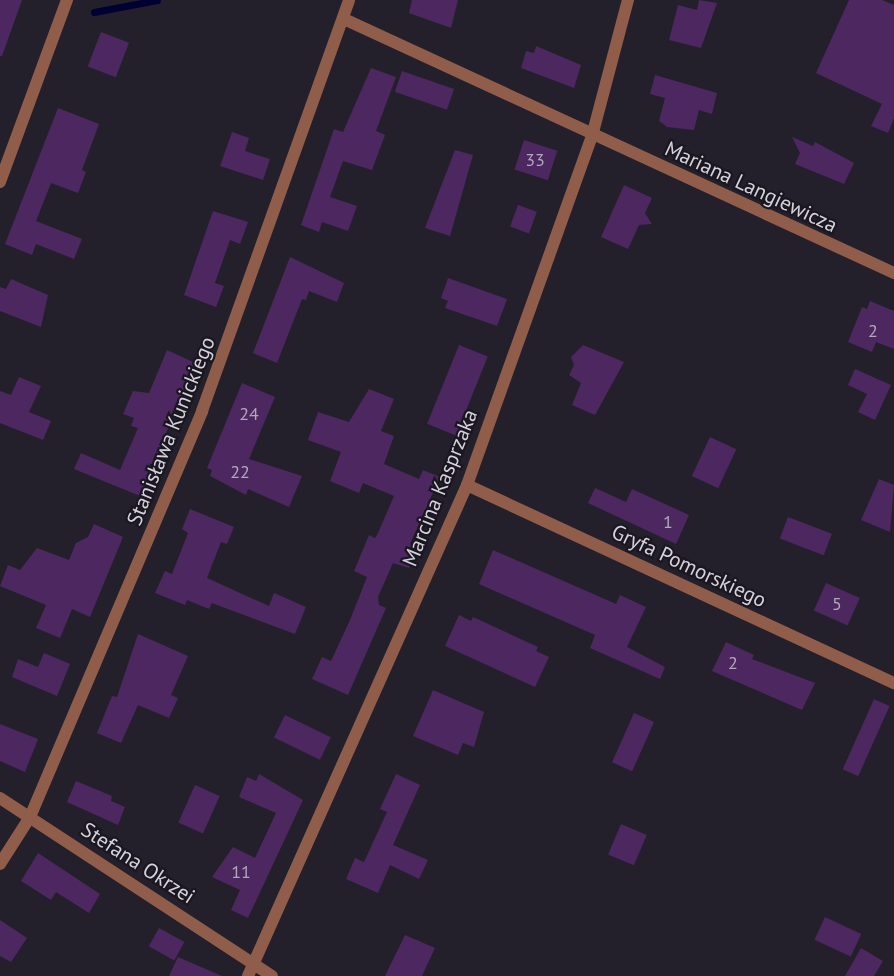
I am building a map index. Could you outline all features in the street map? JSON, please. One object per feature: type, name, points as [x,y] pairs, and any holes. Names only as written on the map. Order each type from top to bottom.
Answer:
[{"type":"street","points":[[0,182],[67,0]]},
{"type":"street","name":"Stanisława Kunickiego","points":[[0,864],[30,817],[202,411],[349,0]]},
{"type":"street","name":"Marcina Kasprzaka","points":[[248,976],[467,485],[592,136],[628,0]]},
{"type":"street","name":"Mariana Langiewicza","points":[[344,19],[592,136],[894,273]]},
{"type":"street","name":"Gryfa Pomorskiego","points":[[467,485],[894,683]]},
{"type":"street","name":"Stefana Okrzei","points":[[0,798],[254,961],[272,976]]},
{"type":"building","points":[[0,0],[22,0],[2,56],[0,56]]},
{"type":"building","points":[[412,0],[458,0],[451,28],[409,13]]},
{"type":"building","points":[[699,0],[717,3],[701,48],[669,40],[678,5],[697,10]]},
{"type":"building","points":[[849,0],[882,0],[894,5],[894,118],[888,133],[871,126],[882,104],[816,73]]},
{"type":"building","points":[[101,32],[129,43],[116,77],[88,67]]},
{"type":"building","points":[[536,46],[581,65],[574,88],[521,68],[526,51],[534,53]]},
{"type":"building","points":[[371,68],[396,77],[376,131],[385,135],[372,170],[343,161],[330,197],[357,206],[348,231],[322,222],[319,232],[301,225],[334,129],[343,132]]},
{"type":"building","points":[[402,71],[454,89],[447,110],[395,92]]},
{"type":"building","points":[[655,75],[717,93],[712,114],[699,110],[694,130],[667,127],[659,121],[665,98],[650,94]]},
{"type":"building","points":[[58,108],[99,124],[82,170],[86,172],[78,193],[51,183],[36,221],[82,239],[74,259],[36,244],[32,255],[5,244]]},
{"type":"building","points":[[232,132],[249,138],[245,151],[270,159],[263,180],[220,166]]},
{"type":"building","points":[[792,137],[813,146],[815,142],[854,163],[844,184],[795,164],[800,153]]},
{"type":"building","points":[[524,140],[557,151],[548,180],[514,169]]},
{"type":"building","points":[[455,150],[473,155],[450,236],[425,228]]},
{"type":"building","points":[[624,185],[652,198],[645,213],[652,224],[639,225],[628,249],[601,237]]},
{"type":"building","points":[[518,205],[537,212],[529,233],[510,227]]},
{"type":"building","points":[[213,211],[248,222],[240,244],[230,240],[215,283],[224,286],[216,307],[184,295]]},
{"type":"building","points":[[290,257],[344,283],[337,302],[309,291],[306,300],[302,299],[277,363],[253,353]]},
{"type":"building","points":[[448,278],[507,299],[497,326],[445,308],[448,301],[441,298]]},
{"type":"building","points":[[11,279],[48,295],[41,327],[0,311],[0,287],[6,289]]},
{"type":"building","points":[[870,301],[894,311],[894,349],[876,342],[872,352],[848,342],[862,307],[867,309]]},
{"type":"building","points":[[459,345],[488,357],[456,435],[427,424]]},
{"type":"building","points":[[583,345],[624,362],[595,415],[572,405],[581,383],[569,375],[574,365],[571,357]]},
{"type":"building","points":[[167,350],[195,363],[140,496],[74,469],[81,453],[120,470],[138,428],[131,426],[134,418],[123,414],[133,391],[149,393]]},
{"type":"building","points":[[855,369],[891,385],[875,420],[858,412],[867,394],[848,385]]},
{"type":"building","points":[[19,377],[41,386],[29,412],[51,421],[43,440],[0,423],[0,391],[11,395]]},
{"type":"building","points":[[242,383],[275,397],[249,459],[302,476],[289,507],[248,489],[246,495],[210,476],[212,470],[207,468]]},
{"type":"building","points":[[369,389],[394,399],[381,431],[394,436],[384,464],[419,479],[423,470],[440,477],[410,544],[417,547],[409,568],[393,563],[378,597],[379,605],[386,608],[348,695],[312,679],[322,657],[331,661],[350,620],[367,577],[354,571],[369,535],[375,538],[394,496],[363,483],[359,493],[330,481],[341,452],[308,440],[318,412],[349,422]]},
{"type":"building","points":[[710,437],[736,449],[718,488],[692,476]]},
{"type":"building","points":[[879,479],[894,485],[890,532],[861,520]]},
{"type":"building","points":[[595,488],[626,502],[632,489],[689,515],[676,544],[588,503]]},
{"type":"building","points":[[190,509],[234,527],[227,544],[221,542],[207,578],[269,606],[274,593],[306,607],[295,634],[212,603],[209,609],[187,600],[185,605],[155,593],[165,571],[172,574],[188,533],[182,529]]},
{"type":"building","points":[[788,517],[832,534],[824,555],[780,538]]},
{"type":"building","points":[[94,524],[123,537],[90,617],[72,609],[60,638],[36,628],[46,605],[0,586],[8,565],[20,570],[37,548],[69,560],[76,543],[88,537]]},
{"type":"building","points":[[493,550],[616,604],[620,595],[646,607],[627,647],[665,667],[660,679],[590,648],[595,635],[479,584]]},
{"type":"building","points":[[826,583],[860,598],[848,625],[814,610]]},
{"type":"building","points":[[459,615],[471,621],[473,617],[538,647],[536,651],[549,657],[535,687],[445,646]]},
{"type":"building","points":[[138,634],[188,656],[171,695],[178,698],[169,718],[138,705],[121,743],[97,733],[112,696],[117,697]]},
{"type":"building","points":[[726,642],[754,655],[752,659],[815,683],[802,710],[712,671]]},
{"type":"building","points":[[44,653],[70,664],[57,696],[12,677],[18,659],[38,667]]},
{"type":"building","points":[[433,690],[484,712],[474,747],[463,743],[458,755],[413,736]]},
{"type":"building","points":[[874,699],[890,706],[858,776],[843,769]]},
{"type":"building","points":[[634,713],[654,722],[632,771],[612,762]]},
{"type":"building","points":[[285,715],[331,737],[320,760],[274,737]]},
{"type":"building","points":[[0,724],[38,739],[25,772],[0,761]]},
{"type":"building","points":[[259,774],[303,800],[248,918],[231,910],[240,890],[212,877],[233,847],[255,858],[276,813],[239,797],[247,777],[256,781]]},
{"type":"building","points":[[396,774],[420,785],[393,845],[428,860],[419,879],[390,865],[378,893],[346,879],[355,858],[364,862],[387,812],[380,809]]},
{"type":"building","points":[[76,781],[112,796],[111,801],[125,807],[118,825],[67,802]]},
{"type":"building","points":[[195,785],[220,796],[203,833],[178,822]]},
{"type":"building","points":[[621,824],[647,835],[634,865],[608,854]]},
{"type":"building","points":[[38,853],[100,894],[89,913],[56,892],[51,900],[21,881]]},
{"type":"building","points":[[825,917],[861,934],[851,957],[814,940]]},
{"type":"building","points":[[0,920],[27,938],[11,962],[0,956]]},
{"type":"building","points":[[159,928],[184,942],[174,960],[149,946]]},
{"type":"building","points":[[405,935],[435,948],[422,976],[385,976]]},
{"type":"building","points":[[861,948],[883,961],[874,976],[845,976]]},
{"type":"building","points":[[178,957],[222,976],[169,976]]},
{"type":"waterway","points":[[94,12],[157,0]]}]
